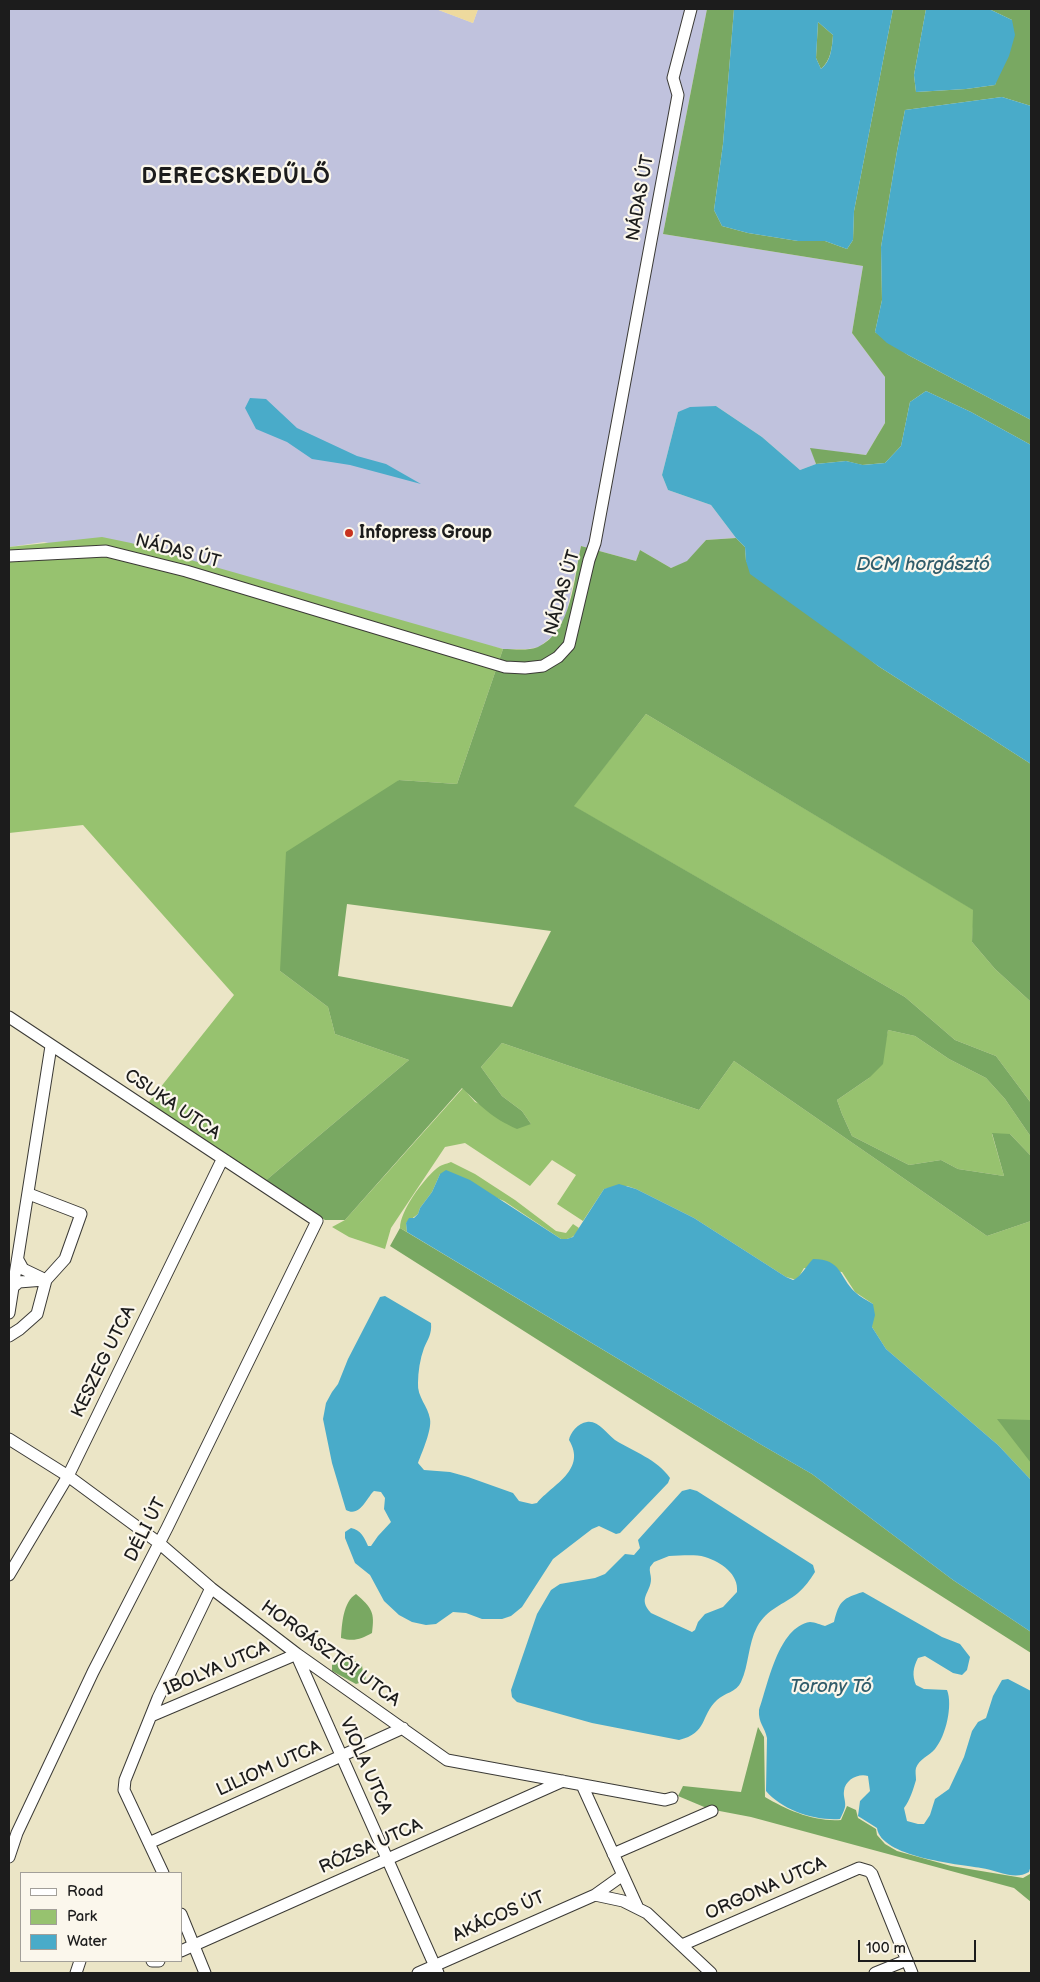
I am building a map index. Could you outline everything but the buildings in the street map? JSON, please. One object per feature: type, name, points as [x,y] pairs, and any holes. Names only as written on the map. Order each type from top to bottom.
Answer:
[{"type":"street","name":"NÁDAS ÚT","points":[[9,556],[106,551],[186,571],[505,667],[525,668],[543,666],[558,657],[569,645],[589,560],[595,543],[678,95],[673,78],[691,9]]},
{"type":"street","name":"CSUKA UTCA","points":[[9,1017],[222,1160],[317,1221]]},
{"type":"street","points":[[9,1313],[51,1046]]},
{"type":"street","name":"KESZEG UTCA","points":[[9,1575],[68,1476],[222,1160]]},
{"type":"street","points":[[9,1336],[20,1329],[36,1314],[46,1280],[65,1259],[82,1214],[29,1194]]},
{"type":"street","name":"DÉLI ÚT","points":[[9,1856],[13,1831],[159,1543],[317,1221]]},
{"type":"street","points":[[18,1260],[23,1269],[46,1280]]},
{"type":"street","points":[[13,1287],[19,1282],[46,1280]]},
{"type":"street","name":"HORGÁSZTÓI UTCA","points":[[9,1439],[68,1476],[159,1543],[211,1588],[296,1654],[447,1760],[664,1800],[672,1798]]},
{"type":"street","name":"IBOLYA UTCA","points":[[149,1842],[124,1790],[124,1785],[151,1716],[211,1588]]},
{"type":"street","name":"IBOLYA UTCA","points":[[151,1716],[296,1654]]},
{"type":"street","name":"VIOLA UTCA","points":[[296,1654],[436,1969]]},
{"type":"street","name":"LILIOM UTCA","points":[[149,1842],[403,1728]]},
{"type":"street","name":"RÓZSA UTCA","points":[[182,1952],[387,1858],[563,1781]]},
{"type":"street","points":[[582,1785],[637,1906]]},
{"type":"street","points":[[613,1854],[712,1811]]},
{"type":"street","points":[[149,1842],[163,1872]]},
{"type":"street","name":"ORGONA UTCA","points":[[682,1945],[855,1868],[864,1868],[872,1874],[907,1960]]},
{"type":"street","name":"AKÁCOS ÚT","points":[[418,1973],[436,1969],[595,1894],[623,1875]]},
{"type":"street","points":[[595,1894],[637,1906],[647,1913],[711,1973]]},
{"type":"street","points":[[182,1916],[205,1973]]},
{"type":"street","points":[[876,1973],[907,1960],[912,1973]]},
{"type":"shaded area","points":[[9,9],[436,9],[473,23],[478,9],[707,9],[663,234],[863,266],[852,333],[885,377],[885,423],[866,455],[811,449],[816,464],[800,470],[762,437],[716,406],[678,412],[662,475],[668,490],[711,505],[736,538],[706,540],[687,562],[671,568],[640,550],[636,561],[581,546],[566,616],[554,635],[539,647],[528,649],[503,649],[44,542],[9,547]]},
{"type":"green space","points":[[707,9],[734,9],[723,144],[714,210],[722,226],[748,233],[798,241],[825,241],[847,249],[853,240],[854,211],[893,9],[926,9],[914,75],[916,92],[995,85],[1012,20],[989,9],[1031,9],[1031,106],[1002,97],[905,110],[881,247],[882,300],[875,332],[908,355],[1031,420],[1031,445],[971,412],[926,391],[910,402],[901,446],[885,463],[862,465],[846,461],[816,464],[810,448],[866,455],[885,423],[885,377],[852,333],[863,266],[663,234]]},
{"type":"green space","points":[[818,22],[833,35],[829,58],[821,69],[816,58]]},
{"type":"green space","points":[[102,537],[131,543],[503,649],[457,784],[399,780],[280,971],[328,1007],[335,1034],[409,1060],[264,1182],[148,1103],[234,995],[83,825],[9,833],[9,547]]},
{"type":"green space","points":[[736,538],[745,547],[746,561],[878,666],[1031,764],[1031,1002],[995,969],[972,942],[973,910],[646,714],[574,806],[905,997],[955,1040],[996,1056],[1031,1103],[1031,1137],[1005,1099],[986,1078],[949,1059],[915,1036],[888,1030],[883,1064],[869,1078],[837,1100],[852,1136],[909,1165],[941,1160],[958,1169],[1004,1176],[992,1133],[1010,1134],[1031,1156],[1031,1221],[987,1236],[734,1061],[699,1110],[502,1043],[481,1067],[502,1096],[522,1111],[531,1124],[517,1129],[508,1125],[488,1112],[462,1088],[345,1220],[325,1220],[264,1182],[409,1060],[335,1034],[328,1007],[280,971],[286,852],[399,780],[457,784],[503,649],[538,647],[558,629],[570,602],[581,546],[636,561],[640,550],[671,568],[687,561],[706,540]],"holes":[[[347,904],[551,931],[512,1007],[338,976]]]},
{"type":"green space","points":[[646,714],[974,910],[972,942],[995,969],[1031,1002],[1031,1103],[996,1056],[955,1040],[905,997],[573,806]]},
{"type":"green space","points":[[888,1030],[915,1036],[949,1059],[986,1078],[1005,1099],[1031,1137],[1031,1156],[1010,1134],[992,1134],[1004,1176],[958,1169],[941,1160],[909,1165],[852,1136],[837,1100],[869,1078]]},
{"type":"green space","points":[[502,1043],[699,1110],[734,1061],[987,1236],[1031,1221],[1031,1480],[998,1445],[886,1349],[872,1327],[873,1304],[855,1292],[842,1272],[804,1268],[797,1280],[786,1277],[694,1218],[636,1189],[627,1186],[604,1189],[583,1221],[557,1204],[576,1175],[552,1160],[530,1186],[465,1143],[445,1147],[391,1228],[385,1249],[349,1237],[332,1227],[345,1220],[463,1088],[475,1102],[531,1124],[522,1111],[502,1096],[481,1067]]},
{"type":"green space","points":[[451,1162],[475,1174],[515,1200],[556,1231],[566,1233],[573,1224],[579,1228],[574,1236],[561,1239],[504,1201],[440,1174],[432,1192],[420,1208],[418,1214],[406,1223],[407,1232],[400,1228],[404,1213],[419,1188],[438,1168]]},
{"type":"green space","points":[[400,1228],[812,1474],[953,1580],[1031,1632],[1031,1653],[390,1246]]},
{"type":"green space","points":[[997,1419],[1031,1420],[1031,1463]]},
{"type":"green space","points":[[356,1594],[366,1603],[371,1611],[373,1620],[372,1633],[357,1639],[341,1638],[348,1602]]},
{"type":"green space","points":[[338,1660],[342,1662],[357,1661],[362,1665],[363,1673],[366,1676],[365,1681],[356,1684],[332,1671],[332,1665]]},
{"type":"green space","points":[[758,1727],[764,1737],[765,1797],[792,1811],[821,1819],[841,1820],[847,1806],[856,1810],[858,1818],[876,1829],[877,1835],[885,1844],[897,1851],[951,1866],[1023,1878],[1030,1874],[1031,1871],[1031,1902],[1014,1888],[751,1817],[709,1809],[678,1796],[683,1786],[741,1792]]},
{"type":"sand","points":[[436,9],[478,9],[473,23]]},
{"type":"water","points":[[734,9],[893,9],[854,211],[853,240],[847,249],[825,241],[798,241],[748,233],[722,226],[714,210],[723,144]],"holes":[[[818,22],[833,35],[829,58],[821,69],[816,58]]]},
{"type":"water","points":[[926,9],[989,9],[1012,20],[1015,35],[1009,56],[995,85],[916,92],[914,75]]},
{"type":"water","points":[[1002,97],[1031,106],[1031,420],[908,355],[887,343],[875,332],[882,300],[881,247],[905,110]]},
{"type":"water","name":"DCM horgásztó","points":[[926,391],[971,412],[1031,445],[1031,764],[878,666],[750,574],[746,561],[745,547],[711,505],[668,490],[662,475],[678,412],[690,407],[716,406],[762,437],[800,470],[816,464],[846,461],[863,465],[885,463],[901,446],[910,402]]},
{"type":"water","points":[[250,398],[266,399],[297,428],[357,456],[386,464],[421,484],[350,465],[312,459],[287,442],[256,429],[245,408]]},
{"type":"water","points":[[446,1170],[470,1180],[561,1239],[573,1237],[604,1189],[619,1184],[636,1189],[694,1218],[793,1280],[801,1274],[813,1259],[830,1262],[835,1265],[855,1292],[873,1304],[875,1315],[872,1327],[886,1349],[998,1445],[1031,1480],[1031,1632],[953,1580],[812,1474],[407,1232],[406,1223],[409,1218],[414,1218],[418,1214],[420,1208],[432,1192],[440,1174]]},
{"type":"water","points":[[385,1296],[431,1323],[430,1333],[420,1361],[418,1379],[419,1393],[430,1419],[428,1435],[418,1463],[424,1470],[450,1472],[468,1477],[513,1493],[519,1501],[532,1504],[537,1503],[566,1476],[571,1468],[574,1460],[569,1440],[573,1431],[581,1424],[591,1422],[599,1425],[615,1440],[652,1461],[665,1471],[670,1478],[668,1483],[620,1533],[616,1534],[599,1526],[592,1529],[553,1559],[522,1607],[511,1616],[502,1619],[482,1619],[466,1613],[453,1612],[436,1624],[426,1625],[412,1622],[399,1615],[384,1601],[370,1575],[355,1563],[345,1538],[345,1532],[351,1528],[362,1534],[368,1546],[371,1546],[391,1522],[384,1509],[385,1498],[381,1492],[374,1491],[359,1509],[351,1512],[346,1510],[332,1463],[323,1419],[326,1403],[338,1384],[348,1359],[380,1297]]},
{"type":"water","points":[[690,1489],[697,1491],[813,1565],[815,1572],[803,1588],[766,1615],[757,1627],[752,1640],[746,1669],[739,1685],[717,1700],[695,1733],[679,1740],[592,1723],[517,1702],[512,1697],[511,1690],[537,1614],[551,1590],[560,1584],[595,1578],[605,1574],[625,1554],[634,1555],[640,1548],[638,1540],[682,1491]],"holes":[[[669,1556],[696,1556],[711,1559],[732,1574],[737,1586],[737,1592],[723,1607],[705,1614],[692,1632],[651,1613],[645,1603],[651,1579],[650,1567],[654,1562]]]},
{"type":"water","name":"Torony Tó","points":[[863,1592],[942,1637],[960,1644],[970,1657],[967,1670],[962,1675],[953,1673],[925,1656],[918,1658],[916,1662],[914,1678],[916,1685],[924,1689],[947,1690],[949,1712],[939,1743],[933,1751],[919,1762],[916,1768],[916,1780],[910,1798],[904,1808],[907,1821],[924,1824],[930,1815],[935,1799],[949,1789],[964,1757],[972,1731],[978,1722],[986,1718],[993,1696],[1002,1680],[1008,1679],[1031,1691],[1031,1865],[1029,1872],[1017,1875],[1005,1874],[922,1857],[892,1846],[882,1838],[877,1828],[858,1816],[860,1801],[870,1791],[868,1776],[864,1775],[853,1778],[845,1787],[845,1807],[840,1819],[820,1818],[800,1813],[781,1804],[766,1791],[767,1738],[759,1710],[782,1645],[799,1626],[810,1622],[825,1626],[834,1622],[843,1601]]},
{"type":"place","name":"Infopress Group","points":[[349,533]]},
{"type":"district","name":"DERECSKEDŰLŐ","points":[[236,177]]}]
